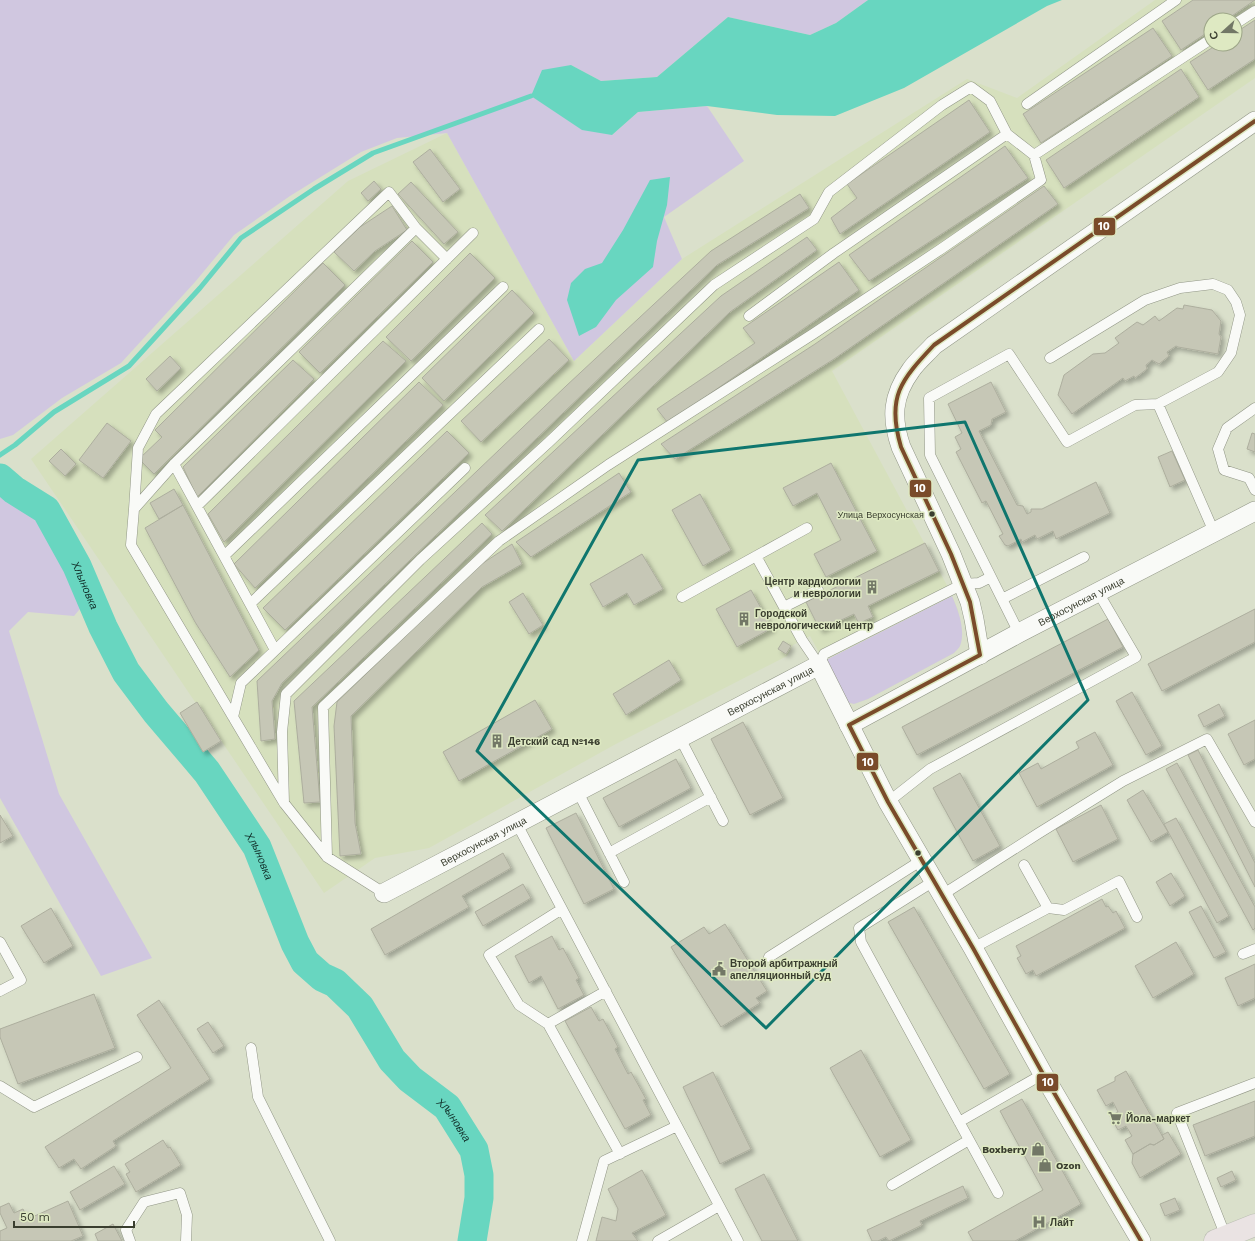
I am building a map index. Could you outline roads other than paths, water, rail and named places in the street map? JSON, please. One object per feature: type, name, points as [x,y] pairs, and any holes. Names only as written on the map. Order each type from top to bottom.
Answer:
[{"type":"main road","points":[[1221,1239],[1255,1225]]},
{"type":"street","points":[[980,655],[974,619],[963,584],[951,554],[901,447],[895,430],[894,414],[899,393],[911,370],[934,345],[1255,122]]},
{"type":"street","name":"Верхосунская улица","points":[[384,893],[820,665],[849,725],[1019,633],[1255,511]]},
{"type":"street","points":[[849,725],[888,802],[973,948],[1043,1074],[1141,1241]]},
{"type":"lane","points":[[1027,104],[1176,0]]},
{"type":"lane","points":[[1243,19],[1255,11]]},
{"type":"lane","points":[[1034,155],[1203,44]]},
{"type":"lane","points":[[284,803],[282,732],[286,694],[420,560],[549,442],[714,285],[814,219],[828,192],[942,105],[970,87],[990,102],[1007,134],[1034,155],[1041,180],[814,334],[608,465],[499,541],[323,707],[327,857]]},
{"type":"lane","points":[[749,316],[834,253],[1007,134]]},
{"type":"lane","points":[[384,893],[327,857],[284,803],[131,545],[138,448],[156,414],[389,192],[416,228],[447,259]]},
{"type":"lane","points":[[134,509],[174,464],[416,228]]},
{"type":"lane","points":[[197,506],[473,233]]},
{"type":"lane","points":[[1019,633],[930,455],[929,398],[1009,354],[1067,442],[1134,405],[1158,404],[1218,372],[1231,353],[1240,315],[1236,302],[1228,290],[1213,284],[1180,288],[1145,300],[1050,358]]},
{"type":"lane","points":[[224,556],[503,287]]},
{"type":"lane","points":[[250,604],[539,329]]},
{"type":"lane","points":[[1158,404],[1214,532]]},
{"type":"lane","points":[[1255,408],[1227,428],[1218,449],[1224,470],[1249,478],[1255,490]]},
{"type":"lane","points":[[174,464],[275,650]]},
{"type":"lane","points":[[233,717],[241,683],[465,468]]},
{"type":"lane","points":[[682,597],[808,528]]},
{"type":"lane","points":[[756,556],[802,640],[820,665]]},
{"type":"lane","points":[[1002,599],[1084,557]]},
{"type":"lane","points":[[820,665],[824,654],[963,584],[979,583],[991,577]]},
{"type":"lane","points":[[784,607],[818,590]]},
{"type":"lane","points":[[888,802],[930,769],[1136,657],[1098,592]]},
{"type":"lane","points":[[680,738],[723,821]]},
{"type":"lane","points":[[998,1193],[861,942],[859,928],[938,888],[1039,833],[1123,782],[1207,739],[1255,822]]},
{"type":"lane","points":[[578,792],[624,882]]},
{"type":"lane","points":[[609,853],[711,797]]},
{"type":"lane","points":[[517,824],[738,1241]]},
{"type":"lane","points":[[769,957],[922,860]]},
{"type":"lane","points":[[1024,865],[1048,908]]},
{"type":"lane","points":[[973,948],[1048,908],[1064,910],[1119,882],[1137,917]]},
{"type":"lane","points":[[562,909],[489,955],[519,1005],[548,1024],[620,1154]]},
{"type":"lane","points":[[0,942],[21,980],[0,991]]},
{"type":"lane","points":[[1243,954],[1255,949]]},
{"type":"lane","points":[[548,1024],[606,991]]},
{"type":"lane","points":[[251,1048],[258,1097],[330,1241]]},
{"type":"lane","points":[[0,1086],[34,1107],[137,1056]]},
{"type":"lane","points":[[959,1122],[1043,1074]]},
{"type":"lane","points":[[1221,1239],[1177,1113],[1255,1084]]},
{"type":"lane","points":[[582,1241],[604,1161],[677,1126]]},
{"type":"lane","points":[[892,1185],[970,1140]]},
{"type":"lane","points":[[130,1241],[126,1230],[144,1202],[180,1193],[187,1215],[186,1241]]},
{"type":"lane","points":[[658,1241],[720,1206]]},
{"type":"water","points":[[868,0],[1062,0],[1047,6],[904,88],[835,116],[777,115],[707,106],[638,112],[612,135],[582,130],[531,96],[542,70],[571,65],[601,81],[657,77],[728,17],[810,35],[836,23]]},
{"type":"water","points":[[670,177],[667,205],[657,241],[653,267],[616,300],[596,327],[579,336],[567,300],[571,283],[585,269],[602,263],[623,230],[650,180]]},
{"type":"waterway","points":[[0,455],[15,445],[54,412],[129,366],[200,288],[241,238],[314,189],[373,153],[531,96]]},
{"type":"waterway","name":"Хлыновка","points":[[0,478],[14,490],[46,510],[77,566],[103,627],[126,672],[156,712],[207,772],[257,847],[295,943],[305,962],[322,977],[335,983],[360,1007],[392,1060],[410,1079],[447,1107],[474,1150],[479,1175],[479,1198],[472,1241]]},
{"type":"place","name":"Улица Верхосунская","points":[[932,514]]},
{"type":"place","name":"Центр кардиологии и неврологии","points":[[872,587]]},
{"type":"place","name":"Городской неврологический центр","points":[[744,619]]},
{"type":"place","name":"Детский сад №146","points":[[497,741]]},
{"type":"place","name":"Второй арбитражный апелляционный суд","points":[[719,969]]},
{"type":"place","name":"Йола-маркет","points":[[1115,1118]]},
{"type":"place","name":"Boxberry","points":[[1038,1149]]},
{"type":"place","name":"Ozon","points":[[1045,1165]]},
{"type":"place","name":"Лайт","points":[[1039,1222]]}]
